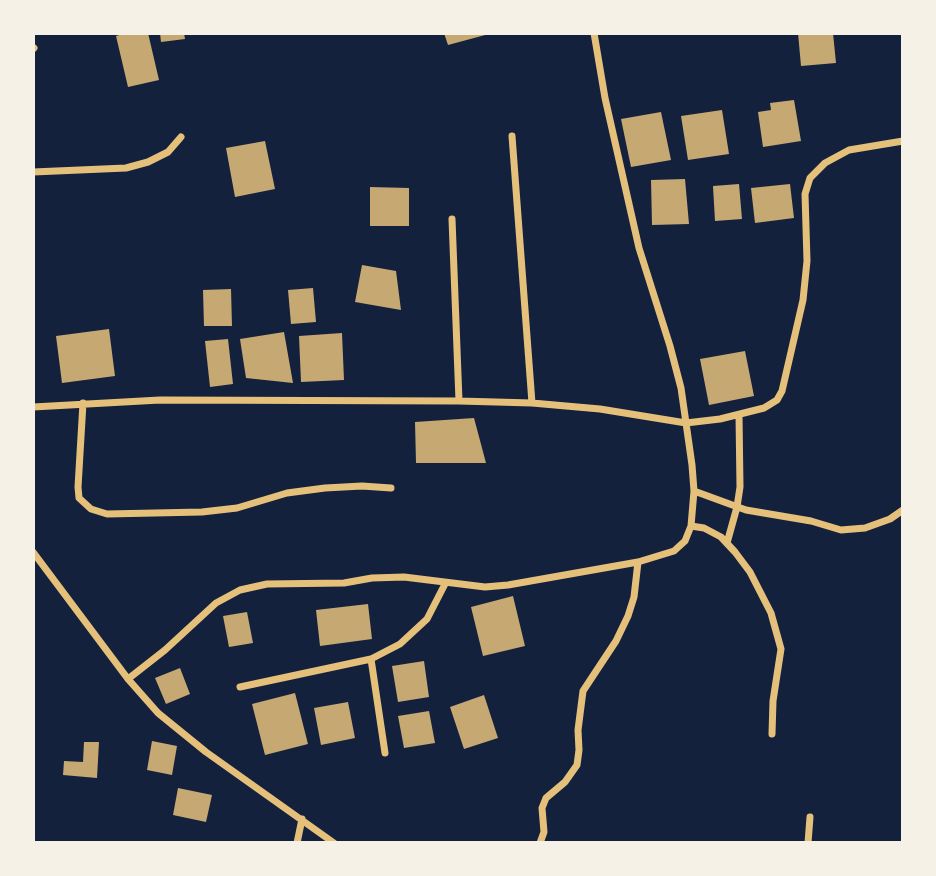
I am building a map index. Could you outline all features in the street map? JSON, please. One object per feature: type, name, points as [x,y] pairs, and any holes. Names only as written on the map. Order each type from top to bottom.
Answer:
[{"type":"street","points":[[128,679],[165,650],[216,603],[240,590],[267,584],[344,583],[372,578],[404,577],[445,584],[485,587],[508,585],[638,562],[674,551],[685,541],[691,526],[694,491],[681,388],[639,248],[620,169],[594,33]]},
{"type":"street","points":[[512,136],[532,403]]},
{"type":"street","points":[[33,172],[126,168],[148,162],[168,152],[181,137]]},
{"type":"street","points":[[33,407],[83,402],[160,400],[459,401],[532,403],[686,423],[739,415],[764,408],[777,400],[782,391],[803,300],[807,261],[806,194],[810,178],[825,163],[849,150],[903,141]]},
{"type":"street","points":[[452,219],[459,401]]},
{"type":"street","points":[[83,402],[79,498],[91,509],[107,514],[202,512],[237,508],[287,493],[362,486],[391,488]]},
{"type":"street","points":[[727,544],[740,487],[739,415]]},
{"type":"street","points":[[694,491],[756,512],[811,521],[849,531],[890,519],[903,510]]},
{"type":"street","points":[[691,526],[704,528],[721,537],[750,572],[777,631],[781,649],[773,701],[772,734]]},
{"type":"street","points":[[33,552],[128,679],[158,713],[206,752],[334,843]]},
{"type":"street","points":[[540,843],[544,832],[542,807],[546,798],[565,782],[577,765],[583,691],[616,641],[628,616],[634,597],[638,562]]},
{"type":"street","points":[[240,687],[371,659],[400,645],[427,619],[445,584]]},
{"type":"street","points":[[371,659],[384,753]]},
{"type":"street","points":[[808,843],[810,817]]},
{"type":"street","points":[[298,843],[302,818]]},
{"type":"building","points":[[148,33],[159,80],[128,87],[116,36]]},
{"type":"building","points":[[160,33],[184,33],[185,39],[161,42]]},
{"type":"building","points":[[444,33],[489,33],[489,34],[448,45]]},
{"type":"building","points":[[798,33],[833,33],[836,63],[801,66]]},
{"type":"building","points":[[794,100],[801,141],[763,147],[758,112],[771,110],[770,103]]},
{"type":"building","points":[[722,110],[729,154],[688,160],[681,116]]},
{"type":"building","points":[[661,112],[671,160],[631,167],[621,119]]},
{"type":"building","points":[[265,141],[275,189],[235,197],[226,148]]},
{"type":"building","points":[[685,179],[689,224],[652,225],[651,180]]},
{"type":"building","points":[[739,184],[742,219],[715,221],[713,186]]},
{"type":"building","points":[[790,184],[794,218],[755,223],[751,188]]},
{"type":"building","points":[[370,187],[409,188],[409,226],[370,226]]},
{"type":"building","points":[[362,265],[396,271],[401,310],[355,302]]},
{"type":"building","points":[[313,288],[316,322],[291,324],[288,290]]},
{"type":"building","points":[[231,289],[232,326],[204,326],[203,290]]},
{"type":"building","points":[[109,329],[115,376],[62,383],[56,336]]},
{"type":"building","points":[[284,332],[293,383],[246,378],[240,339]]},
{"type":"building","points":[[342,333],[344,380],[301,382],[299,336]]},
{"type":"building","points":[[228,339],[233,384],[210,387],[205,341]]},
{"type":"building","points":[[745,351],[754,396],[709,405],[700,359]]},
{"type":"building","points":[[474,418],[486,463],[416,463],[415,422]]},
{"type":"building","points":[[513,596],[525,646],[483,656],[471,607]]},
{"type":"building","points":[[368,604],[372,639],[320,646],[316,610]]},
{"type":"building","points":[[247,612],[253,643],[229,647],[223,616]]},
{"type":"building","points":[[424,661],[429,697],[398,702],[392,666]]},
{"type":"building","points":[[180,668],[190,694],[166,704],[155,678]]},
{"type":"building","points":[[295,693],[308,744],[265,755],[252,704]]},
{"type":"building","points":[[484,695],[498,738],[464,749],[450,707]]},
{"type":"building","points":[[348,702],[355,738],[321,745],[314,708]]},
{"type":"building","points":[[429,711],[435,743],[404,748],[398,716]]},
{"type":"building","points":[[152,741],[177,746],[172,775],[147,770]]},
{"type":"building","points":[[84,742],[99,742],[97,778],[63,775],[64,761],[83,762]]},
{"type":"building","points":[[178,788],[212,795],[206,822],[173,815]]}]
